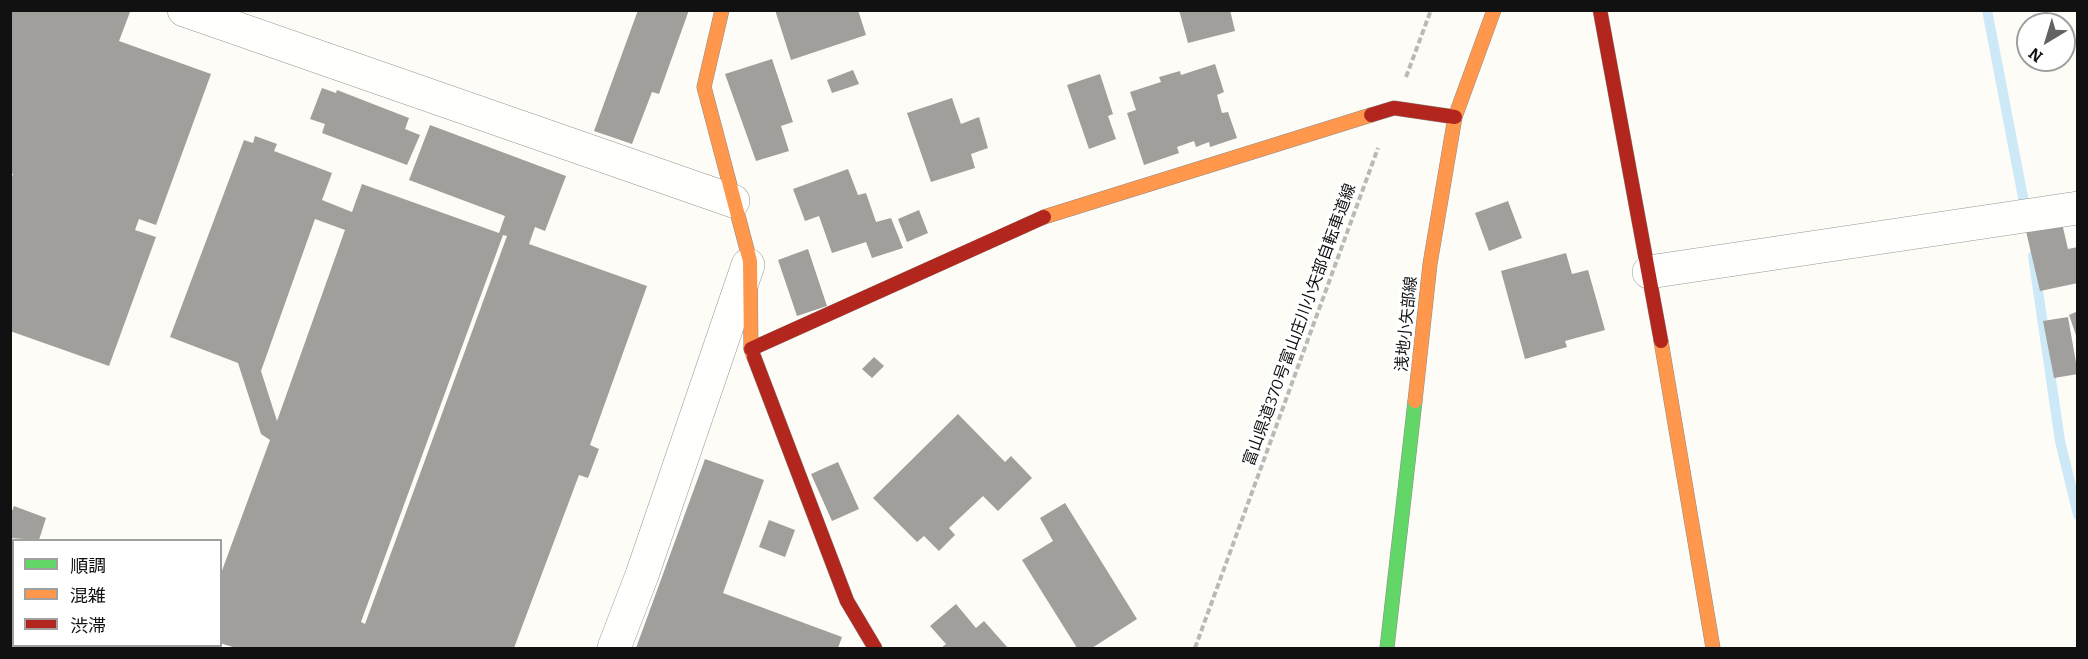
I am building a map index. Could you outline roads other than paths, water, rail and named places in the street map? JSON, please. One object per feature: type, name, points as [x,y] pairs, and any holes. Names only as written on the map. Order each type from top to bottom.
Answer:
[{"type":"street","points":[[184,10],[733,201]]},
{"type":"street","points":[[722,10],[704,87],[750,261],[751,349],[847,601],[874,648]]},
{"type":"street","name":"浅地小矢部線","points":[[1386,648],[1430,264],[1455,117],[1494,10]]},
{"type":"street","points":[[1600,10],[1650,272],[1713,648]]},
{"type":"street","points":[[751,349],[1057,211],[1264,150],[1394,108],[1455,117]]},
{"type":"street","points":[[1650,272],[2078,208]]},
{"type":"street","points":[[614,648],[642,575],[750,261]]},
{"type":"waterway","points":[[1987,10],[2026,213]]},
{"type":"waterway","points":[[2033,256],[2060,441],[2078,515]]}]
